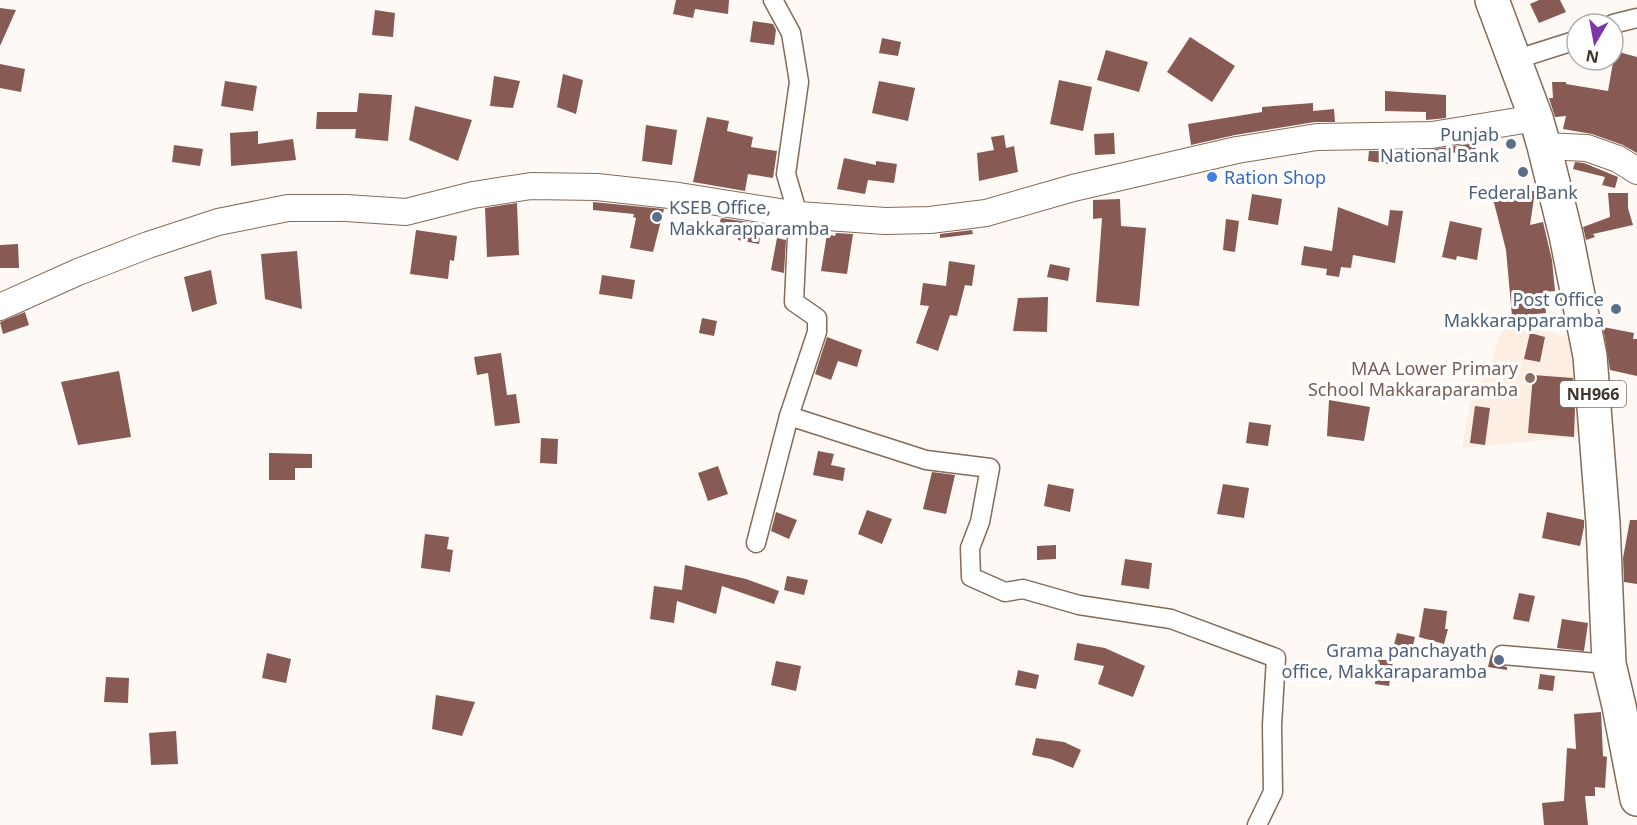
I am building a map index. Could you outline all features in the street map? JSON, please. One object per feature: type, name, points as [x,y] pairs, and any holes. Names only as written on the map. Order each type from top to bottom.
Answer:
[{"type":"highway","name":"NH966","points":[[1492,0],[1540,132],[1566,235],[1590,356],[1603,523],[1609,664],[1637,799]]},
{"type":"main road","points":[[0,307],[78,272],[218,222],[288,208],[346,208],[406,212],[473,195],[531,186],[586,187],[679,196],[798,215],[885,221],[930,220],[986,213],[1073,188],[1237,150],[1317,137],[1540,132],[1618,159],[1637,171]]},
{"type":"street","points":[[756,543],[789,416],[817,332],[817,318],[794,302],[798,215],[786,174],[799,82],[791,33],[773,0]]},
{"type":"street","points":[[1514,60],[1565,44]]},
{"type":"street","points":[[789,416],[926,459],[990,468],[980,522],[970,548],[971,577],[1005,592],[1023,589],[1078,605],[1172,620],[1276,658],[1272,725],[1273,792],[1257,825]]},
{"type":"street","points":[[1502,655],[1609,664]]},
{"type":"shaded area","name":"MAA Lower Primary School Makkaraparamba","points":[[1504,324],[1554,333],[1572,339],[1581,429],[1574,437],[1462,448],[1470,404],[1488,370]]},
{"type":"building","points":[[676,0],[729,0],[728,14],[695,9],[693,18],[673,14]]},
{"type":"building","points":[[1539,0],[1560,0],[1566,12],[1539,23],[1530,4]]},
{"type":"building","points":[[0,8],[16,10],[0,46]]},
{"type":"building","points":[[375,10],[395,13],[393,37],[372,35]]},
{"type":"building","points":[[753,21],[773,24],[776,30],[774,45],[750,42]]},
{"type":"building","points":[[1190,37],[1235,66],[1212,102],[1167,72]]},
{"type":"building","points":[[882,38],[901,42],[898,56],[879,53]]},
{"type":"building","points":[[1106,50],[1148,62],[1139,92],[1097,80]]},
{"type":"building","points":[[1625,54],[1637,57],[1637,153],[1623,145],[1592,134],[1563,129],[1566,116],[1555,117],[1549,98],[1553,98],[1552,82],[1566,82],[1566,84],[1608,91],[1611,72],[1625,72]]},
{"type":"building","points":[[0,64],[25,69],[21,92],[0,88]]},
{"type":"building","points":[[563,74],[583,80],[576,114],[557,107]]},
{"type":"building","points":[[494,76],[520,81],[513,108],[490,106]]},
{"type":"building","points":[[1059,80],[1092,87],[1083,131],[1050,124]]},
{"type":"building","points":[[225,81],[257,86],[253,111],[221,106]]},
{"type":"building","points":[[879,81],[915,88],[908,121],[872,113]]},
{"type":"building","points":[[1385,91],[1446,95],[1446,118],[1426,120],[1426,112],[1385,111]]},
{"type":"building","points":[[359,93],[392,95],[388,141],[355,138],[356,129],[316,129],[317,112],[357,112]]},
{"type":"building","points":[[1313,103],[1313,111],[1334,109],[1335,122],[1315,122],[1235,135],[1191,145],[1188,124],[1262,112],[1262,107]]},
{"type":"building","points":[[415,106],[472,120],[458,161],[409,140]]},
{"type":"building","points":[[707,117],[729,121],[727,131],[753,137],[751,147],[777,151],[773,178],[748,174],[745,191],[693,182]]},
{"type":"building","points":[[646,125],[677,130],[672,165],[642,161]]},
{"type":"building","points":[[258,131],[258,144],[293,139],[296,160],[231,166],[230,133]]},
{"type":"building","points":[[1114,133],[1115,154],[1095,155],[1094,134]]},
{"type":"building","points":[[1004,135],[1006,148],[1014,146],[1018,172],[979,181],[977,153],[994,150],[991,137]]},
{"type":"building","points":[[1476,143],[1475,155],[1449,152],[1447,161],[1428,161],[1427,150]]},
{"type":"building","points":[[174,145],[203,149],[200,166],[172,162]]},
{"type":"building","points":[[1369,151],[1396,151],[1394,165],[1368,161]]},
{"type":"building","points":[[844,158],[876,165],[876,161],[897,164],[894,183],[868,180],[865,194],[837,189]]},
{"type":"building","points":[[1575,162],[1584,163],[1618,177],[1615,188],[1602,185],[1605,177],[1573,169]]},
{"type":"building","points":[[1490,187],[1535,191],[1530,225],[1543,222],[1552,260],[1555,291],[1544,292],[1546,313],[1512,316],[1506,250]]},
{"type":"building","points":[[1608,193],[1628,193],[1628,208],[1633,225],[1593,234],[1595,237],[1586,240],[1583,227],[1610,217]]},
{"type":"building","points":[[1252,194],[1282,199],[1278,225],[1248,220]]},
{"type":"building","points":[[1120,199],[1121,226],[1146,228],[1139,306],[1096,302],[1102,218],[1093,219],[1093,200]]},
{"type":"building","points":[[593,202],[664,209],[653,252],[630,248],[636,218],[633,217],[634,214],[593,210]]},
{"type":"building","points":[[517,203],[519,255],[487,257],[485,208]]},
{"type":"building","points":[[1338,207],[1388,226],[1390,210],[1403,211],[1395,263],[1353,255],[1351,268],[1341,267],[1339,277],[1326,275],[1327,269],[1301,265],[1304,246],[1332,251]]},
{"type":"building","points":[[721,218],[762,224],[759,244],[738,240],[739,233],[718,229]]},
{"type":"building","points":[[1226,219],[1239,221],[1235,252],[1223,250]]},
{"type":"building","points":[[1450,221],[1482,228],[1477,260],[1457,256],[1456,260],[1442,257]]},
{"type":"building","points":[[416,230],[457,236],[454,261],[450,260],[448,279],[410,274]]},
{"type":"building","points":[[972,230],[973,234],[940,238],[940,234]]},
{"type":"building","points":[[836,233],[853,234],[847,274],[821,271],[827,234],[835,236]]},
{"type":"building","points":[[777,238],[786,240],[784,273],[771,270]]},
{"type":"building","points":[[18,244],[19,268],[0,268],[0,245]]},
{"type":"building","points":[[297,251],[302,309],[265,299],[261,254]]},
{"type":"building","points":[[949,261],[975,265],[972,286],[965,285],[957,316],[950,315],[938,351],[916,343],[929,306],[920,305],[923,283],[946,286]]},
{"type":"building","points":[[1050,264],[1070,268],[1068,281],[1047,277]]},
{"type":"building","points":[[211,270],[217,304],[192,312],[184,277]]},
{"type":"building","points":[[602,275],[635,280],[632,299],[599,294]]},
{"type":"building","points":[[1048,297],[1047,332],[1013,331],[1018,298]]},
{"type":"building","points":[[25,312],[29,325],[3,334],[0,322]]},
{"type":"building","points":[[702,318],[717,321],[714,336],[699,333]]},
{"type":"building","points":[[1603,327],[1634,333],[1633,339],[1637,339],[1637,376],[1610,370]]},
{"type":"building","points":[[1530,333],[1545,337],[1540,362],[1524,359]]},
{"type":"building","points":[[827,337],[862,350],[857,367],[838,361],[831,380],[815,374]]},
{"type":"building","points":[[501,353],[507,395],[516,394],[520,423],[495,426],[488,373],[477,375],[474,357]]},
{"type":"building","points":[[119,371],[131,437],[78,445],[61,382]]},
{"type":"building","points":[[1533,375],[1573,378],[1571,407],[1575,407],[1574,437],[1528,433]]},
{"type":"building","points":[[1329,400],[1370,407],[1364,441],[1327,436]]},
{"type":"building","points":[[1475,406],[1490,408],[1485,445],[1470,443]]},
{"type":"building","points":[[1249,422],[1271,425],[1268,446],[1246,443]]},
{"type":"building","points":[[541,438],[558,439],[557,464],[540,463]]},
{"type":"building","points":[[818,451],[834,454],[831,465],[845,468],[843,481],[813,475]]},
{"type":"building","points":[[269,453],[312,454],[312,468],[295,468],[295,480],[269,480]]},
{"type":"building","points":[[718,466],[728,494],[708,501],[698,473]]},
{"type":"building","points":[[932,472],[955,475],[946,514],[923,509]]},
{"type":"building","points":[[1048,484],[1074,489],[1070,512],[1044,506]]},
{"type":"building","points":[[1223,484],[1249,488],[1244,518],[1217,514]]},
{"type":"building","points":[[867,510],[892,519],[882,544],[858,534]]},
{"type":"building","points":[[776,512],[797,520],[789,539],[771,531]]},
{"type":"building","points":[[1547,512],[1584,520],[1580,546],[1542,538]]},
{"type":"building","points":[[1630,520],[1637,520],[1637,584],[1624,582],[1623,558]]},
{"type":"building","points":[[425,534],[449,537],[447,549],[453,550],[450,572],[421,568]]},
{"type":"building","points":[[1056,545],[1056,559],[1037,560],[1037,546]]},
{"type":"building","points":[[1125,559],[1152,563],[1149,589],[1121,585]]},
{"type":"building","points":[[685,565],[746,579],[779,591],[774,604],[722,586],[716,614],[677,601],[674,623],[650,619],[654,586],[682,590]]},
{"type":"building","points":[[787,576],[808,580],[804,595],[784,590]]},
{"type":"building","points":[[1519,593],[1535,596],[1529,622],[1513,619]]},
{"type":"building","points":[[1424,608],[1447,611],[1445,629],[1448,629],[1444,644],[1419,637]]},
{"type":"building","points":[[1562,619],[1588,623],[1584,651],[1557,648]]},
{"type":"building","points":[[1397,633],[1415,637],[1412,649],[1394,645]]},
{"type":"building","points":[[1077,643],[1105,648],[1145,666],[1133,697],[1098,684],[1104,666],[1074,660]]},
{"type":"building","points":[[267,653],[291,659],[286,683],[262,678]]},
{"type":"building","points":[[1491,654],[1495,664],[1507,667],[1507,670],[1488,667]]},
{"type":"building","points":[[1378,659],[1393,661],[1389,686],[1375,684]]},
{"type":"building","points":[[776,661],[801,666],[796,691],[771,685]]},
{"type":"building","points":[[1018,670],[1039,675],[1036,689],[1015,685]]},
{"type":"building","points":[[1540,674],[1555,676],[1553,691],[1538,689]]},
{"type":"building","points":[[106,677],[129,678],[128,703],[104,702]]},
{"type":"building","points":[[436,695],[475,702],[462,736],[432,729]]},
{"type":"building","points":[[1601,712],[1603,756],[1607,757],[1605,788],[1595,787],[1595,796],[1585,796],[1588,825],[1544,825],[1542,803],[1564,801],[1567,748],[1576,749],[1574,714]]},
{"type":"building","points":[[176,731],[178,764],[151,765],[149,733]]},
{"type":"building","points":[[1036,738],[1064,742],[1081,750],[1073,768],[1051,759],[1032,755]]},
{"type":"place","name":"Punjab National Bank","points":[[1511,144]]},
{"type":"place","name":"Federal Bank","points":[[1523,172]]},
{"type":"place","name":"Ration Shop","points":[[1212,177]]},
{"type":"place","name":"KSEB Office, Makkarapparamba","points":[[657,217]]},
{"type":"place","name":"Post Office Makkarapparamba","points":[[1616,309]]},
{"type":"place","name":"MAA Lower Primary School Makkaraparamba","points":[[1530,378]]},
{"type":"place","name":"Grama panchayath office, Makkaraparamba","points":[[1499,660]]}]
